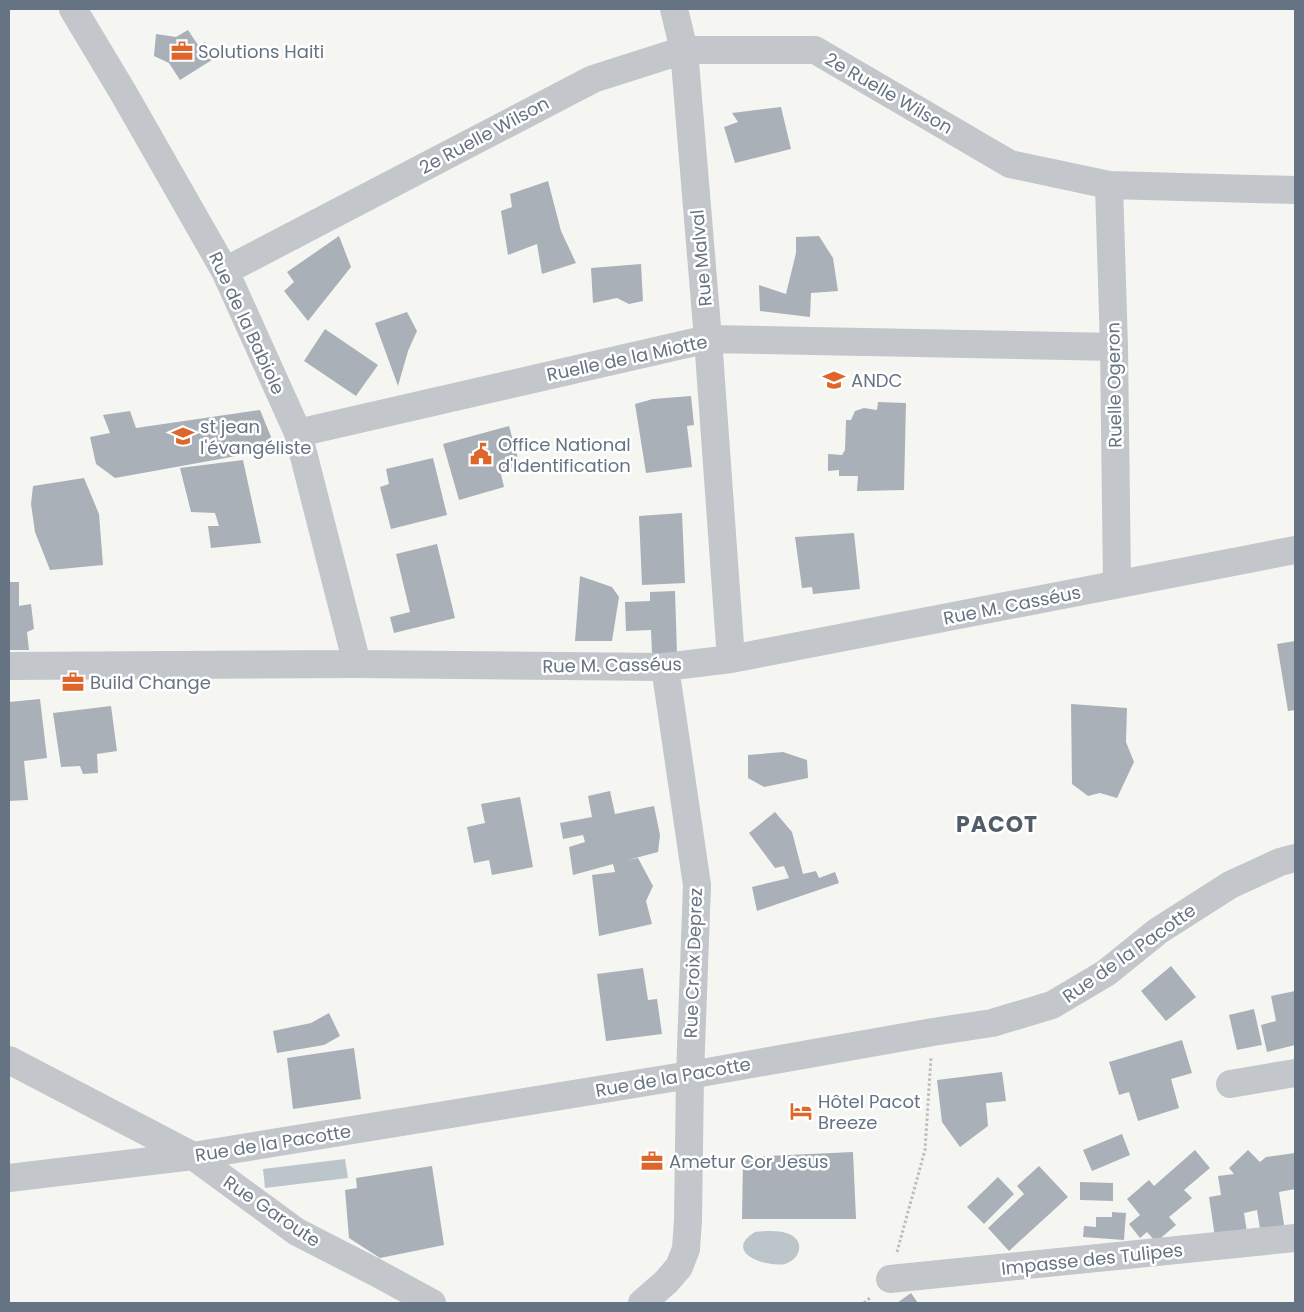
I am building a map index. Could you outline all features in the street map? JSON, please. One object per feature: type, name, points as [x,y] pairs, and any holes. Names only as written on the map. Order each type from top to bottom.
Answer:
[{"type":"street","name":"Rue de la Babiole","points":[[73,9],[225,271],[298,433],[357,664]]},
{"type":"street","name":"Rue Malval","points":[[674,9],[684,50],[708,339],[731,659]]},
{"type":"street","name":"2e Ruelle Wilson","points":[[225,271],[593,79],[684,50],[815,50],[1010,164],[1108,185],[1295,190]]},
{"type":"street","name":"Ruelle Ogeron","points":[[1108,185],[1114,347],[1117,584]]},
{"type":"street","name":"Ruelle de la Miotte","points":[[298,433],[708,339],[1114,347]]},
{"type":"street","name":"Rue M. Casséus","points":[[9,666],[357,664],[665,667],[731,659],[1295,550]]},
{"type":"street","name":"Rue Croix Deprez","points":[[642,1303],[666,1282],[679,1267],[686,1249],[688,1220],[696,885],[665,667]]},
{"type":"street","name":"Rue de la Pacotte","points":[[9,1178],[193,1156],[690,1075],[992,1023],[1052,1005],[1106,973],[1158,931],[1230,885],[1280,862],[1295,858]]},
{"type":"street","name":"Rue Garoute","points":[[9,1060],[193,1156],[297,1232],[432,1303]]},
{"type":"street","points":[[1230,1084],[1295,1073]]},
{"type":"street","name":"Impasse des Tulipes","points":[[890,1280],[1295,1238]]},
{"type":"path","points":[[864,1303],[890,1280],[925,1150],[933,1032]]},
{"type":"shaded area","points":[[345,1159],[348,1178],[265,1188],[263,1169]]},
{"type":"shaded area","points":[[776,1231],[789,1234],[798,1241],[799,1250],[797,1255],[790,1262],[777,1265],[768,1264],[750,1257],[745,1252],[743,1246],[746,1239],[755,1232]]},
{"type":"building","name":"Solutions Haiti","points":[[188,30],[198,45],[205,42],[215,58],[180,80],[169,63],[154,56],[156,34],[176,37]]},
{"type":"building","points":[[781,107],[791,149],[735,163],[724,127],[738,122],[732,113]]},
{"type":"building","points":[[548,181],[561,231],[576,263],[542,274],[537,244],[508,255],[501,211],[512,207],[510,194]]},
{"type":"building","points":[[339,236],[351,267],[308,321],[284,291],[294,282],[287,272]]},
{"type":"building","points":[[819,236],[833,258],[838,291],[811,293],[810,317],[760,311],[759,285],[786,294],[796,253],[796,237]]},
{"type":"building","points":[[641,264],[643,301],[629,304],[617,298],[593,303],[591,268]]},
{"type":"building","points":[[407,312],[417,331],[408,351],[398,386],[375,323]]},
{"type":"building","points":[[325,329],[378,365],[356,396],[304,361]]},
{"type":"building","points":[[691,396],[694,425],[687,426],[692,467],[646,473],[635,404],[653,399]]},
{"type":"building","points":[[878,402],[906,403],[904,490],[857,491],[858,476],[839,476],[839,470],[828,471],[828,454],[842,455],[845,450],[846,420],[851,420],[855,411],[864,408],[877,410]]},
{"type":"building","points":[[260,410],[276,449],[115,478],[96,464],[90,437],[110,433],[103,415],[130,411],[136,428]]},
{"type":"building","name":"Office National d'Identification","points":[[509,426],[520,465],[500,470],[504,487],[459,500],[443,444]]},
{"type":"building","points":[[433,458],[447,515],[391,529],[380,487],[389,484],[386,469]]},
{"type":"building","points":[[243,460],[261,543],[211,548],[208,526],[219,526],[215,513],[191,512],[180,468]]},
{"type":"building","points":[[84,478],[99,514],[103,565],[50,570],[35,532],[31,504],[33,486]]},
{"type":"building","points":[[682,513],[685,583],[642,585],[639,516]]},
{"type":"building","points":[[854,533],[860,589],[813,594],[812,587],[802,588],[795,537]]},
{"type":"building","points":[[437,544],[455,618],[394,633],[390,617],[410,612],[396,554]]},
{"type":"building","points":[[580,576],[612,587],[619,597],[612,641],[575,641]]},
{"type":"building","points":[[9,582],[19,582],[19,606],[31,604],[34,629],[27,632],[29,650],[9,650]]},
{"type":"building","points":[[675,591],[677,653],[652,654],[651,630],[626,631],[625,602],[650,601],[650,592]]},
{"type":"building","points":[[1295,641],[1295,710],[1288,711],[1277,644]]},
{"type":"building","points":[[40,699],[47,758],[24,761],[28,800],[9,801],[9,702]]},
{"type":"building","points":[[1071,704],[1127,708],[1126,742],[1134,762],[1117,798],[1100,793],[1088,796],[1072,784]]},
{"type":"building","points":[[111,706],[117,751],[97,754],[98,773],[83,774],[80,766],[61,767],[53,713]]},
{"type":"building","points":[[783,752],[807,760],[808,778],[764,787],[748,778],[748,755]]},
{"type":"building","points":[[610,791],[615,814],[654,806],[660,835],[658,852],[628,860],[638,858],[653,886],[646,901],[652,924],[599,936],[592,875],[615,872],[613,864],[573,875],[569,847],[585,842],[583,835],[563,839],[560,823],[592,817],[588,796]]},
{"type":"building","points":[[520,797],[533,867],[492,875],[489,860],[474,863],[467,827],[485,823],[481,804]]},
{"type":"building","points":[[775,812],[792,832],[803,874],[816,871],[819,878],[835,872],[839,883],[757,911],[752,887],[789,878],[784,866],[775,868],[749,833]]},
{"type":"building","points":[[1171,966],[1196,997],[1166,1021],[1141,991]]},
{"type":"building","points":[[643,968],[648,1000],[657,999],[662,1034],[606,1041],[597,974]]},
{"type":"building","points":[[1295,991],[1295,1045],[1267,1052],[1261,1025],[1276,1021],[1271,996]]},
{"type":"building","points":[[1254,1009],[1262,1045],[1237,1050],[1229,1015]]},
{"type":"building","points":[[329,1013],[340,1036],[324,1045],[277,1053],[273,1031],[311,1023]]},
{"type":"building","points":[[1182,1040],[1192,1073],[1171,1079],[1179,1108],[1138,1121],[1129,1092],[1119,1095],[1109,1062]]},
{"type":"building","points":[[354,1048],[361,1099],[293,1109],[287,1058]]},
{"type":"building","points":[[1002,1072],[1006,1101],[986,1103],[988,1126],[960,1147],[942,1122],[937,1080]]},
{"type":"building","points":[[1122,1134],[1130,1155],[1092,1171],[1083,1150]]},
{"type":"building","points":[[1195,1150],[1210,1168],[1184,1190],[1192,1198],[1169,1217],[1176,1225],[1156,1242],[1147,1232],[1140,1238],[1129,1224],[1140,1215],[1127,1199],[1149,1180],[1154,1186]]},
{"type":"building","points":[[1248,1150],[1260,1162],[1266,1157],[1295,1153],[1295,1189],[1279,1192],[1285,1231],[1261,1235],[1257,1210],[1244,1213],[1247,1232],[1215,1237],[1209,1197],[1221,1195],[1218,1176],[1234,1174],[1229,1168]]},
{"type":"building","points":[[853,1152],[856,1219],[742,1219],[743,1157]]},
{"type":"building","points":[[432,1166],[444,1245],[380,1258],[349,1238],[345,1190],[357,1188],[356,1178]]},
{"type":"building","points":[[1039,1166],[1068,1197],[1009,1251],[988,1228],[1024,1194],[1017,1186]]},
{"type":"building","points":[[998,1177],[1014,1194],[984,1224],[967,1207]]},
{"type":"building","points":[[1080,1182],[1113,1183],[1113,1201],[1080,1200]]},
{"type":"building","points":[[1112,1212],[1126,1213],[1124,1240],[1083,1237],[1084,1226],[1096,1227],[1096,1217],[1112,1217]]},
{"type":"building","points":[[911,1293],[918,1303],[897,1303]]},
{"type":"place","name":"Solutions Haiti","points":[[182,51]]},
{"type":"place","name":"ANDC","points":[[834,380]]},
{"type":"place","name":"st jean l'évangéliste","points":[[183,436]]},
{"type":"place","name":"Office National d'Identification","points":[[481,454]]},
{"type":"place","name":"Build Change","points":[[73,682]]},
{"type":"place","name":"Hôtel Pacot Breeze","points":[[801,1111]]},
{"type":"place","name":"Ametur Cor Jesus","points":[[652,1161]]},
{"type":"district","name":"PACOT","points":[[997,824]]}]
